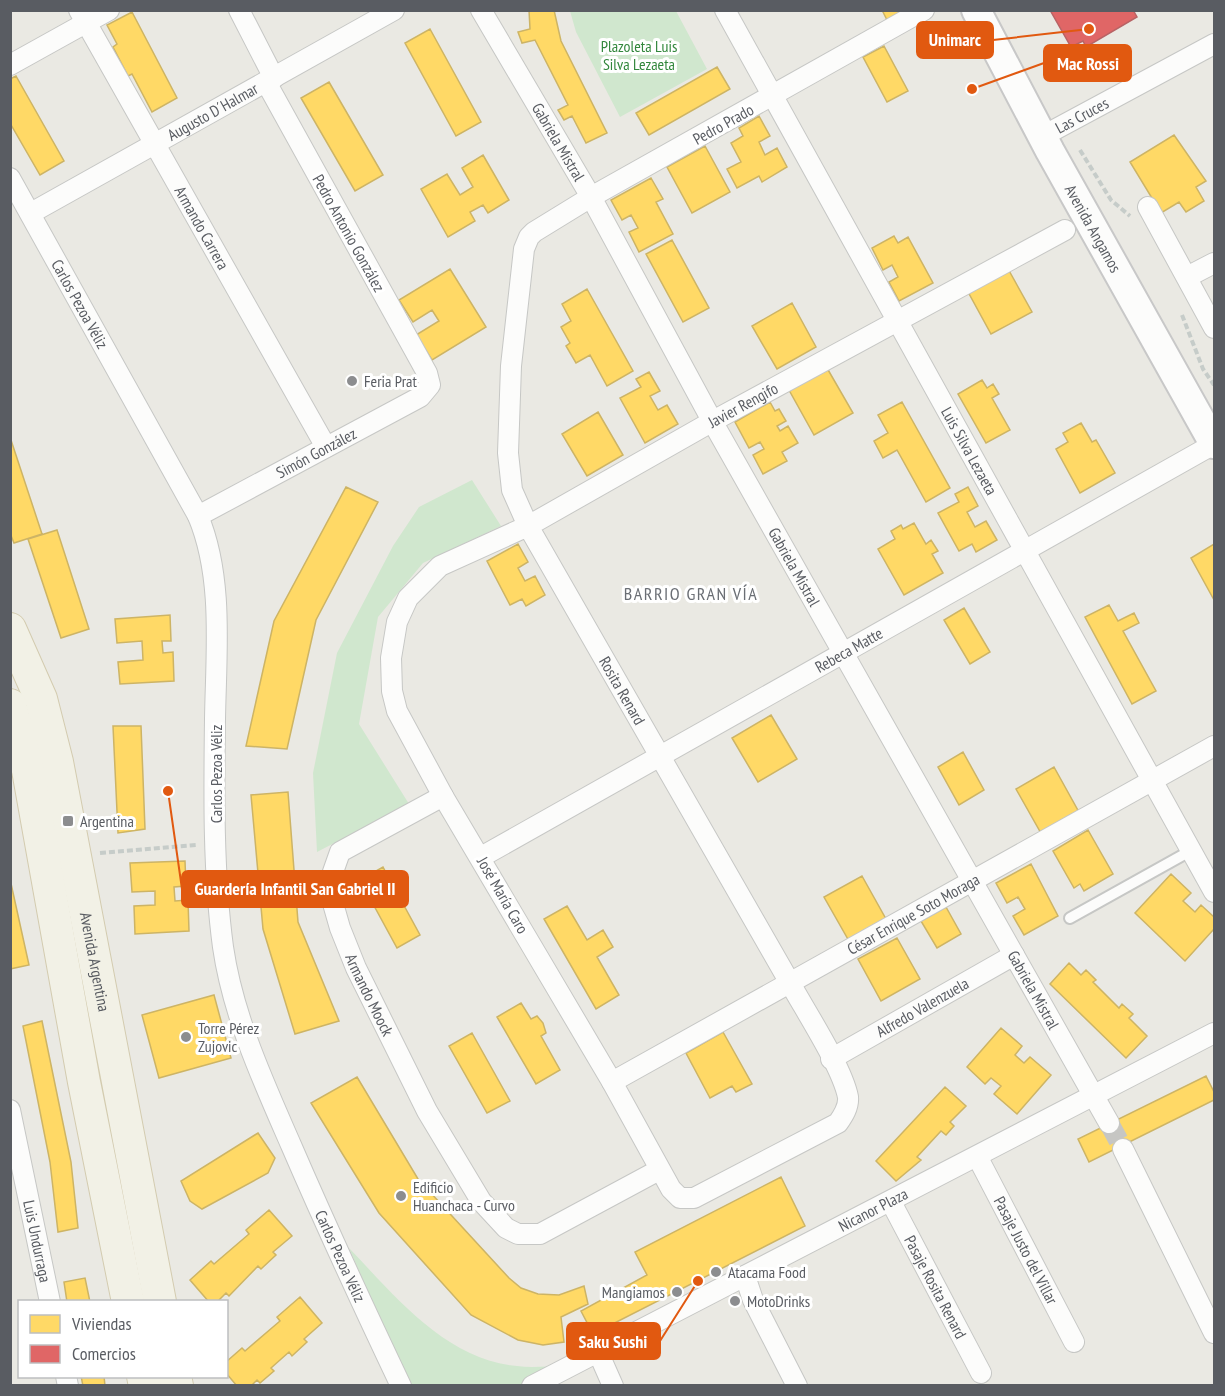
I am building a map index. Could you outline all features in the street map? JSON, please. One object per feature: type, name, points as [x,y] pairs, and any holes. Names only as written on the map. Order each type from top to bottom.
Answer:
[{"type":"main road","name":"Avenida Angamos","points":[[976,10],[1043,136],[1215,444]]},
{"type":"main road","name":"Avenida Argentina","points":[[10,629],[41,699],[75,856],[160,1300]]},
{"type":"main road","name":"Avenida Argentina","points":[[10,705],[28,770],[84,1082],[128,1300]]},
{"type":"street","points":[[10,65],[83,17],[109,10]]},
{"type":"street","name":"Pedro Antonio González","points":[[239,10],[270,80],[427,373],[430,385]]},
{"type":"street","name":"Augusto D´Halmar","points":[[31,213],[394,10]]},
{"type":"street","name":"Gabriela Mistral","points":[[481,10],[591,197],[713,421],[1109,1123]]},
{"type":"street","name":"Luis Silva Lezaeta","points":[[725,10],[1215,892]]},
{"type":"street","name":"Pedro Prado","points":[[526,242],[534,232],[591,197],[924,10]]},
{"type":"street","name":"Armando Carrera","points":[[83,17],[326,447]]},
{"type":"street","name":"Las Cruces","points":[[1043,136],[1215,44]]},
{"type":"street","name":"Carlos Pezoa Véliz","points":[[10,178],[198,516],[207,538],[212,567],[216,641],[214,802],[216,843],[223,944],[236,1007],[259,1071],[326,1227],[400,1386]]},
{"type":"street","points":[[1148,207],[1215,328]]},
{"type":"street","name":"Javier Rengifo","points":[[422,582],[440,566],[528,526],[713,421],[1065,230]]},
{"type":"street","name":"Rosita Renard","points":[[526,242],[511,366],[508,453],[512,490],[528,526],[790,983],[831,1059],[848,1099],[845,1112],[838,1123],[693,1198],[680,1197]]},
{"type":"street","points":[[1187,277],[1215,263]]},
{"type":"street","name":"Simón González","points":[[198,516],[420,397],[430,385]]},
{"type":"street","name":"Rebeca Matte","points":[[481,857],[1215,444]]},
{"type":"street","name":"José María Caro","points":[[422,582],[408,598],[396,622],[391,658],[392,692],[397,711],[443,796],[612,1082],[659,1170],[671,1189],[680,1197]]},
{"type":"street","name":"César Enrique Soto Moraga","points":[[612,1082],[1215,746]]},
{"type":"street","name":"Armando Moock","points":[[443,796],[340,852],[328,885],[340,928],[356,968],[427,1111],[481,1201],[506,1228],[518,1234],[540,1234],[659,1170]]},
{"type":"street","name":"Alfredo Valenzuela","points":[[831,1059],[1014,955]]},
{"type":"street","name":"Nicanor Plaza","points":[[532,1386],[978,1158],[1215,1033]]},
{"type":"street","name":"Luis Undurraga","points":[[10,1110],[51,1300]]},
{"type":"street","points":[[1122,1149],[1215,1333]]},
{"type":"street","name":"Pasaje Justo del Villar","points":[[978,1158],[1074,1342]]},
{"type":"street","name":"Pasaje Rosita Renard","points":[[891,1202],[981,1373]]},
{"type":"street","points":[[745,1276],[753,1300],[796,1386]]},
{"type":"street","points":[[598,1352],[613,1386]]},
{"type":"lane","points":[[1070,918],[1192,850]]},
{"type":"path","points":[[1080,150],[1111,200],[1129,214],[1135,223]]},
{"type":"path","points":[[1181,311],[1203,369],[1215,385]]},
{"type":"path","points":[[75,856],[216,843]]},
{"type":"green space","name":"Plazoleta Luis Silva Lezaeta","points":[[570,11],[676,11],[707,69],[620,117],[576,32]]},
{"type":"green space","points":[[472,480],[501,526],[423,563],[378,617],[359,724],[409,804],[317,852],[313,773],[337,653],[393,546],[419,507]]},
{"type":"green space","points":[[349,1248],[424,1323],[467,1352],[491,1361],[517,1366],[563,1366],[527,1385],[408,1385]]},
{"type":"building: Viviendas","points":[[529,10],[554,10],[561,41],[607,133],[586,143],[572,116],[564,120],[558,110],[568,105],[535,40],[522,43],[518,32],[530,29]]},
{"type":"building: Viviendas","points":[[882,10],[905,10],[887,20]]},
{"type":"building: Viviendas","points":[[132,12],[177,98],[152,112],[132,74],[128,76],[113,47],[117,44],[107,25]]},
{"type":"building: Viviendas","points":[[430,29],[481,122],[456,136],[405,43]]},
{"type":"building: Viviendas","points":[[884,46],[908,91],[887,102],[863,57]]},
{"type":"building: Viviendas","points":[[717,67],[730,89],[649,135],[636,113]]},
{"type":"building: Viviendas","points":[[16,76],[64,161],[40,175],[10,123],[10,79]]},
{"type":"building: Viviendas","points":[[329,82],[383,175],[355,191],[301,98]]},
{"type":"building: Viviendas","points":[[759,116],[770,136],[759,142],[765,155],[777,148],[787,167],[762,182],[759,176],[737,188],[727,169],[741,162],[731,143],[743,136],[739,128]]},
{"type":"building: Viviendas","points":[[1174,135],[1206,181],[1196,187],[1204,201],[1186,212],[1179,202],[1161,213],[1130,162]]},
{"type":"building: Viviendas","points":[[705,146],[730,192],[692,213],[667,167]]},
{"type":"building: Viviendas","points":[[483,155],[509,200],[488,213],[483,205],[470,212],[475,221],[448,237],[421,189],[447,174],[460,195],[473,187],[462,168]]},
{"type":"building: Viviendas","points":[[651,178],[663,199],[656,202],[673,234],[639,252],[629,232],[638,228],[631,215],[622,220],[611,200]]},
{"type":"building: Viviendas","points":[[894,236],[898,243],[908,237],[933,283],[899,301],[889,282],[898,277],[892,265],[883,270],[872,248]]},
{"type":"building: Viviendas","points":[[672,240],[709,308],[683,322],[646,254]]},
{"type":"building: Viviendas","points":[[1007,267],[1032,312],[991,334],[967,290]]},
{"type":"building: Viviendas","points":[[450,269],[486,327],[432,360],[416,335],[439,321],[432,310],[413,322],[399,300]]},
{"type":"building: Viviendas","points":[[587,289],[633,371],[607,386],[590,355],[576,363],[566,346],[570,343],[561,327],[571,321],[562,304]]},
{"type":"building: Viviendas","points":[[792,303],[816,347],[777,369],[752,326]]},
{"type":"building: Viviendas","points":[[827,368],[853,413],[814,435],[789,390]]},
{"type":"building: Viviendas","points":[[649,372],[660,391],[650,396],[658,410],[667,405],[678,424],[645,443],[620,398],[641,387],[636,379]]},
{"type":"building: Viviendas","points":[[982,380],[987,388],[993,384],[999,394],[992,398],[1010,430],[986,443],[958,394]]},
{"type":"building: Viviendas","points":[[770,402],[775,411],[779,409],[786,421],[777,426],[780,431],[788,426],[798,443],[782,452],[787,461],[763,474],[753,455],[764,449],[760,442],[749,448],[735,422]]},
{"type":"building: Viviendas","points":[[902,402],[950,488],[926,502],[897,450],[883,458],[874,441],[888,433],[878,415]]},
{"type":"building: Viviendas","points":[[598,412],[623,455],[587,476],[562,434]]},
{"type":"building: Viviendas","points":[[1081,423],[1092,442],[1096,440],[1115,473],[1080,493],[1056,449],[1068,442],[1063,433]]},
{"type":"building: Viviendas","points":[[10,437],[42,534],[14,543],[10,533]]},
{"type":"building: Viviendas","points":[[346,487],[378,502],[316,620],[287,749],[246,746],[274,621]]},
{"type":"building: Viviendas","points":[[968,487],[978,506],[967,512],[975,527],[986,521],[997,540],[976,552],[972,544],[959,551],[938,513],[959,502],[955,494]]},
{"type":"building: Viviendas","points":[[914,523],[926,544],[931,540],[938,551],[932,554],[943,573],[904,595],[878,549],[895,539],[891,531],[901,525],[903,529]]},
{"type":"building: Viviendas","points":[[57,530],[89,629],[61,638],[28,539]]},
{"type":"building: Viviendas","points":[[518,544],[528,562],[518,568],[525,581],[535,576],[545,595],[526,606],[522,599],[510,605],[487,561]]},
{"type":"building: Viviendas","points":[[1214,544],[1214,600],[1191,558]]},
{"type":"building: Viviendas","points":[[1109,605],[1118,621],[1134,613],[1139,623],[1123,631],[1156,691],[1132,704],[1085,617]]},
{"type":"building: Viviendas","points":[[964,608],[990,652],[970,664],[944,620]]},
{"type":"building: Viviendas","points":[[170,615],[171,641],[162,641],[163,653],[173,652],[174,681],[120,684],[118,662],[143,660],[142,641],[117,643],[115,619]]},
{"type":"building: Viviendas","points":[[771,715],[797,759],[758,782],[732,738]]},
{"type":"building: Viviendas","points":[[113,726],[141,726],[145,829],[118,833]]},
{"type":"building: Viviendas","points":[[963,752],[984,790],[959,805],[938,767]]},
{"type":"building: Viviendas","points":[[1054,767],[1080,814],[1042,835],[1016,789]]},
{"type":"building: Viviendas","points":[[288,792],[298,922],[339,1021],[295,1034],[263,929],[251,795]]},
{"type":"building: Viviendas","points":[[1088,830],[1113,874],[1084,891],[1080,884],[1074,888],[1053,851]]},
{"type":"building: Viviendas","points":[[185,861],[186,886],[174,887],[175,901],[188,900],[189,931],[135,934],[134,906],[155,905],[155,891],[132,892],[130,863]]},
{"type":"building: Viviendas","points":[[1031,864],[1058,916],[1024,935],[1013,916],[1025,909],[1018,897],[1007,903],[996,883]]},
{"type":"building: Viviendas","points":[[383,867],[420,935],[397,948],[360,880]]},
{"type":"building: Viviendas","points":[[1171,874],[1191,893],[1183,901],[1195,912],[1201,905],[1214,917],[1214,929],[1185,961],[1135,913]]},
{"type":"building: Viviendas","points":[[862,876],[886,919],[849,941],[824,897]]},
{"type":"building: Viviendas","points":[[10,879],[29,965],[10,969]]},
{"type":"building: Viviendas","points":[[567,906],[587,940],[603,930],[613,947],[597,957],[619,995],[596,1009],[544,919]]},
{"type":"building: Viviendas","points":[[946,907],[961,934],[937,948],[921,921]]},
{"type":"building: Viviendas","points":[[897,938],[920,979],[881,1001],[858,959]]},
{"type":"building: Viviendas","points":[[1069,963],[1081,975],[1086,970],[1096,980],[1093,982],[1119,1008],[1122,1004],[1133,1014],[1129,1018],[1147,1036],[1126,1058],[1050,984]]},
{"type":"building: Viviendas","name":"Torre Pérez Zujovic","points":[[214,995],[231,1058],[159,1078],[142,1015]]},
{"type":"building: Viviendas","points":[[521,1003],[531,1019],[537,1016],[543,1023],[546,1033],[541,1036],[560,1070],[536,1084],[497,1017]]},
{"type":"building: Viviendas","points":[[42,1021],[71,1162],[78,1228],[58,1232],[50,1162],[23,1026]]},
{"type":"building: Viviendas","points":[[1001,1028],[1022,1046],[1015,1055],[1024,1063],[1030,1057],[1051,1075],[1017,1114],[994,1094],[1001,1086],[991,1078],[985,1084],[967,1067]]},
{"type":"building: Viviendas","points":[[723,1032],[752,1084],[736,1092],[732,1086],[710,1098],[686,1053]]},
{"type":"building: Viviendas","points":[[472,1033],[510,1101],[487,1113],[449,1046]]},
{"type":"building: Viviendas","points":[[1206,1076],[1214,1092],[1214,1100],[1089,1162],[1078,1139]]},
{"type":"building: Viviendas","name":"Edificio Huanchaca - Curvo","points":[[357,1077],[418,1179],[509,1278],[521,1288],[538,1294],[559,1295],[584,1286],[588,1304],[561,1317],[564,1342],[543,1345],[518,1340],[471,1315],[379,1213],[311,1103]]},
{"type":"building: Viviendas","points":[[945,1087],[966,1106],[950,1122],[954,1126],[946,1135],[941,1131],[917,1157],[921,1160],[896,1181],[876,1161]]},
{"type":"building: Viviendas","points":[[258,1133],[275,1158],[268,1173],[202,1209],[190,1201],[181,1181]]},
{"type":"building: Viviendas","points":[[781,1177],[805,1226],[593,1334],[581,1311],[647,1275],[635,1252]]},
{"type":"building: Viviendas","points":[[269,1210],[292,1236],[273,1252],[276,1255],[261,1269],[258,1266],[229,1296],[226,1293],[219,1300],[207,1300],[190,1280],[211,1261],[214,1264],[249,1234],[246,1230]]},
{"type":"building: Viviendas","points":[[85,1278],[90,1300],[67,1300],[64,1282]]},
{"type":"building: Viviendas","points":[[300,1297],[322,1323],[304,1339],[307,1342],[292,1356],[289,1352],[271,1368],[274,1371],[260,1383],[257,1380],[251,1386],[237,1386],[228,1375],[228,1360],[242,1348],[245,1351],[280,1321],[277,1317]]},
{"type":"building: Viviendas","points":[[81,1378],[104,1378],[105,1386],[83,1386]]},
{"type":"building: Comercios","points":[[1050,10],[1133,10],[1137,17],[1086,47],[1083,41],[1071,47]]},
{"type":"tunnel","points":[[1109,1123],[1123,1149]]},
{"type":"place","name":"Unimarc","points":[[1089,29]]},
{"type":"place","name":"Mac Rossi","points":[[972,89]]},
{"type":"place","name":"Feria Prat","points":[[352,381]]},
{"type":"place","name":"Guardería Infantil San Gabriel II","points":[[168,791]]},
{"type":"place","name":"Argentina","points":[[68,821]]},
{"type":"place","name":"Torre Pérez Zujovic","points":[[186,1037]]},
{"type":"place","name":"Edificio Huanchaca - Curvo","points":[[401,1196]]},
{"type":"place","name":"Atacama Food","points":[[716,1272]]},
{"type":"place","name":"Saku Sushi","points":[[698,1281]]},
{"type":"place","name":"Mangiamos","points":[[677,1292]]},
{"type":"place","name":"MotoDrinks","points":[[735,1301]]},
{"type":"district","name":"BARRIO GRAN VÍA","points":[[691,593]]}]
